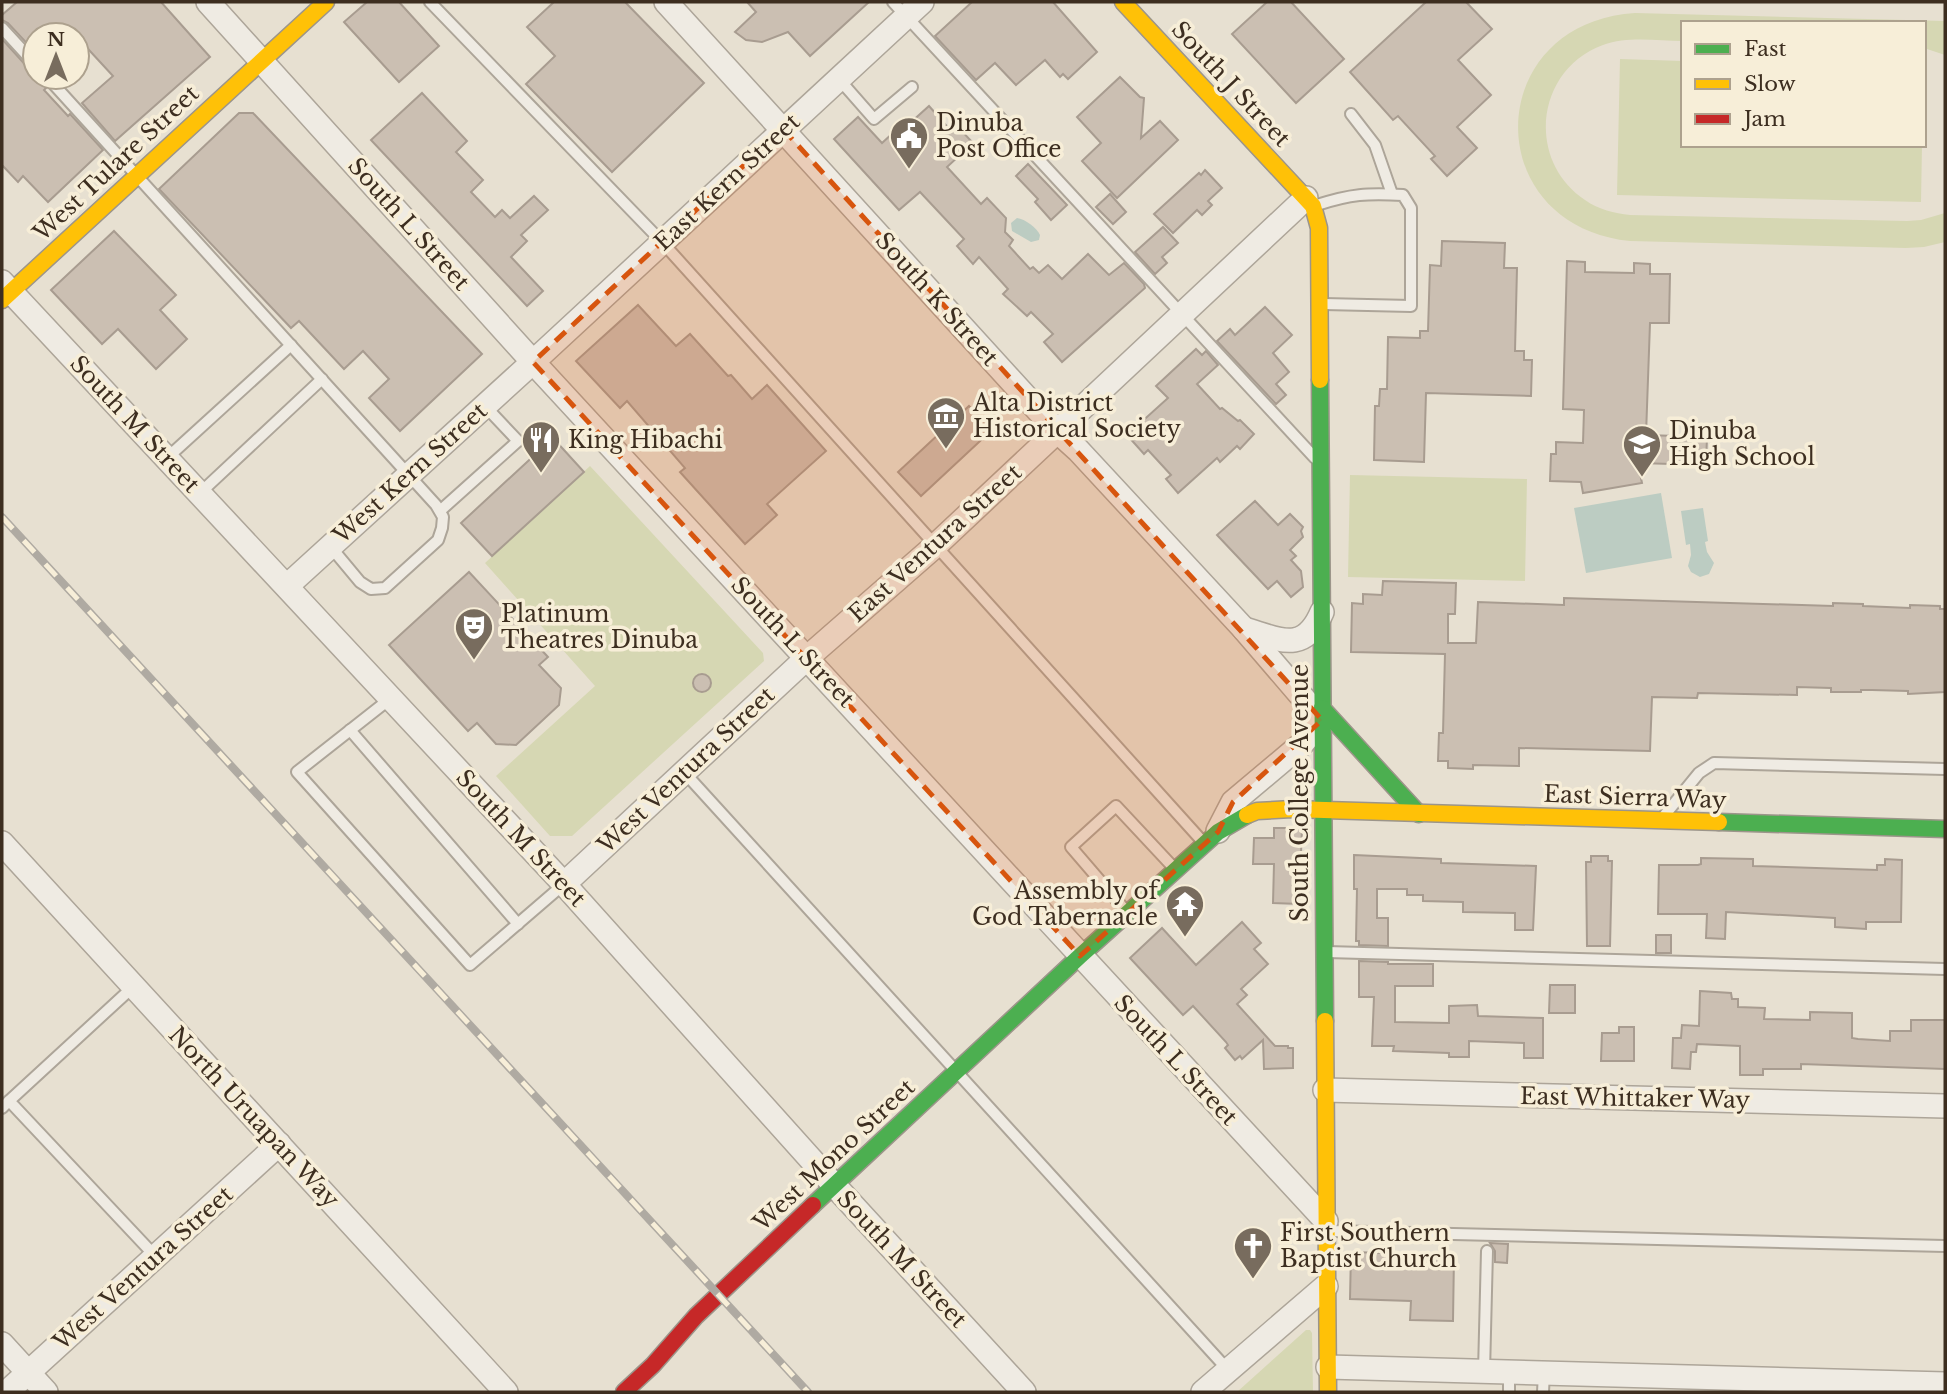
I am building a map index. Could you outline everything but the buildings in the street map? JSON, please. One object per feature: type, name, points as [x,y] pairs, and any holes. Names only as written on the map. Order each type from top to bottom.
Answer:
[{"type":"street","name":"South L Street","points":[[208,2],[533,362],[808,657],[1327,1226]]},
{"type":"street","name":"West Tulare Street","points":[[5,291],[137,175],[326,2]]},
{"type":"street","name":"South K Street","points":[[666,2],[1057,431],[1078,450],[1322,714]]},
{"type":"street","name":"South J Street","points":[[1123,2],[1309,202]]},
{"type":"street","name":"East Kern Street","points":[[533,362],[838,78],[907,6]]},
{"type":"street","name":"South College Avenue","points":[[1309,202],[1320,228],[1328,1392]]},
{"type":"street","name":"East Ventura Street","points":[[808,657],[935,546],[1182,314],[1309,202]]},
{"type":"street","name":"South M Street","points":[[5,291],[288,586],[564,884],[1024,1392]]},
{"type":"street","name":"West Kern Street","points":[[288,586],[533,362]]},
{"type":"street","points":[[1244,629],[1283,640],[1295,640],[1306,636],[1315,628],[1322,612]]},
{"type":"street","name":"West Ventura Street","points":[[564,884],[808,657]]},
{"type":"street","points":[[1211,837],[1233,802],[1302,744],[1322,714],[1419,814]]},
{"type":"street","name":"East Sierra Way","points":[[1176,870],[1211,837],[1237,818],[1257,811],[1945,829]]},
{"type":"street","name":"North Uruapan Way","points":[[2,845],[506,1392]]},
{"type":"street","name":"West Mono Street","points":[[624,1392],[653,1365],[696,1316],[834,1185],[1176,870]]},
{"type":"street","name":"East Whittaker Way","points":[[1325,1090],[1945,1106]]},
{"type":"street","name":"West Ventura Street","points":[[7,1392],[279,1144]]},
{"type":"street","points":[[1203,1392],[1326,1286]]},
{"type":"street","points":[[2,1344],[46,1392]]},
{"type":"street","points":[[1328,1367],[1484,1372],[1509,1382],[1544,1383],[1945,1384]]},
{"type":"lane","points":[[430,2],[662,242],[935,546],[1211,837]]},
{"type":"lane","points":[[907,6],[1321,465]]},
{"type":"lane","points":[[2,28],[21,49]]},
{"type":"lane","points":[[838,78],[874,119],[912,87]]},
{"type":"lane","points":[[60,91],[441,510],[442,528],[438,540],[385,588],[371,589],[360,582],[330,546]]},
{"type":"lane","points":[[1351,114],[1375,145],[1392,194]]},
{"type":"lane","points":[[1309,202],[1354,194],[1392,194],[1403,195],[1411,208],[1411,306],[1321,304]]},
{"type":"lane","points":[[167,458],[291,345]]},
{"type":"lane","points":[[200,493],[322,379]]},
{"type":"lane","points":[[441,510],[517,441],[484,405]]},
{"type":"lane","points":[[391,698],[297,772],[470,965],[564,884]]},
{"type":"lane","points":[[349,730],[518,924]]},
{"type":"lane","points":[[1660,820],[1699,773],[1714,763],[1945,769]]},
{"type":"lane","points":[[684,772],[1228,1370]]},
{"type":"lane","points":[[1128,913],[1071,846],[1115,806],[1176,870]]},
{"type":"lane","points":[[1324,952],[1945,969]]},
{"type":"lane","points":[[134,986],[5,1105],[156,1257]]},
{"type":"lane","points":[[1327,1226],[1945,1247]]},
{"type":"lane","points":[[1484,1372],[1487,1251]]},
{"type":"highlighted area","points":[[783,129],[1322,720],[1233,802],[1218,832],[1080,956],[533,362]]},
{"type":"green space","points":[[1635,13],[1945,21],[1945,55],[1926,49],[1926,21],[1681,21],[1681,41],[1613,42],[1580,57],[1563,74],[1552,95],[1546,117],[1547,140],[1553,163],[1566,183],[1585,200],[1607,210],[1630,215],[1907,221],[1945,213],[1945,242],[1906,248],[1630,241],[1580,227],[1545,200],[1524,164],[1518,125],[1526,85],[1548,51],[1585,25]]},
{"type":"green space","points":[[1620,59],[1681,61],[1681,147],[1922,147],[1921,202],[1617,195]]},
{"type":"green space","points":[[590,466],[763,653],[764,661],[572,836],[550,836],[496,776],[595,686],[485,563]]},
{"type":"green space","points":[[1350,475],[1527,479],[1525,581],[1348,577]]},
{"type":"green space","points":[[1306,1330],[1312,1333],[1313,1392],[1237,1392]]},
{"type":"shaded area","points":[[1017,218],[1036,230],[1040,235],[1039,240],[1031,242],[1012,231],[1011,223]]},
{"type":"shaded area","points":[[1661,493],[1672,558],[1586,573],[1574,508]]},
{"type":"shaded area","points":[[1703,508],[1707,552],[1714,563],[1709,574],[1700,577],[1691,572],[1688,566],[1690,544],[1686,545],[1681,511]]},
{"type":"railway","points":[[2,517],[808,1392]]},
{"type":"traffic: fast","points":[[1320,380],[1325,1021]]},
{"type":"traffic: fast","points":[[1322,708],[1419,814]]},
{"type":"traffic: fast","points":[[813,1205],[1080,956],[1218,832],[1247,815]]},
{"type":"traffic: fast","points":[[1719,822],[1945,829]]},
{"type":"traffic: slow","points":[[2,300],[326,2]]},
{"type":"traffic: slow","points":[[1123,2],[1313,206],[1319,228],[1320,380]]},
{"type":"traffic: slow","points":[[1247,815],[1257,811],[1292,809],[1719,822]]},
{"type":"traffic: slow","points":[[1325,1021],[1328,1392]]},
{"type":"traffic: jam","points":[[624,1392],[653,1365],[696,1316],[813,1205]]},
{"type":"place","name":"Dinuba Post Office","points":[[909,170]]},
{"type":"place","name":"Alta District Historical Society","points":[[946,450]]},
{"type":"place","name":"King Hibachi","points":[[541,474]]},
{"type":"place","name":"Dinuba High School","points":[[1642,478]]},
{"type":"place","name":"Platinum Theatres Dinuba","points":[[474,661]]},
{"type":"place","name":"Assembly of God Tabernacle","points":[[1185,938]]},
{"type":"place","name":"First Southern Baptist Church","points":[[1253,1280]]}]
